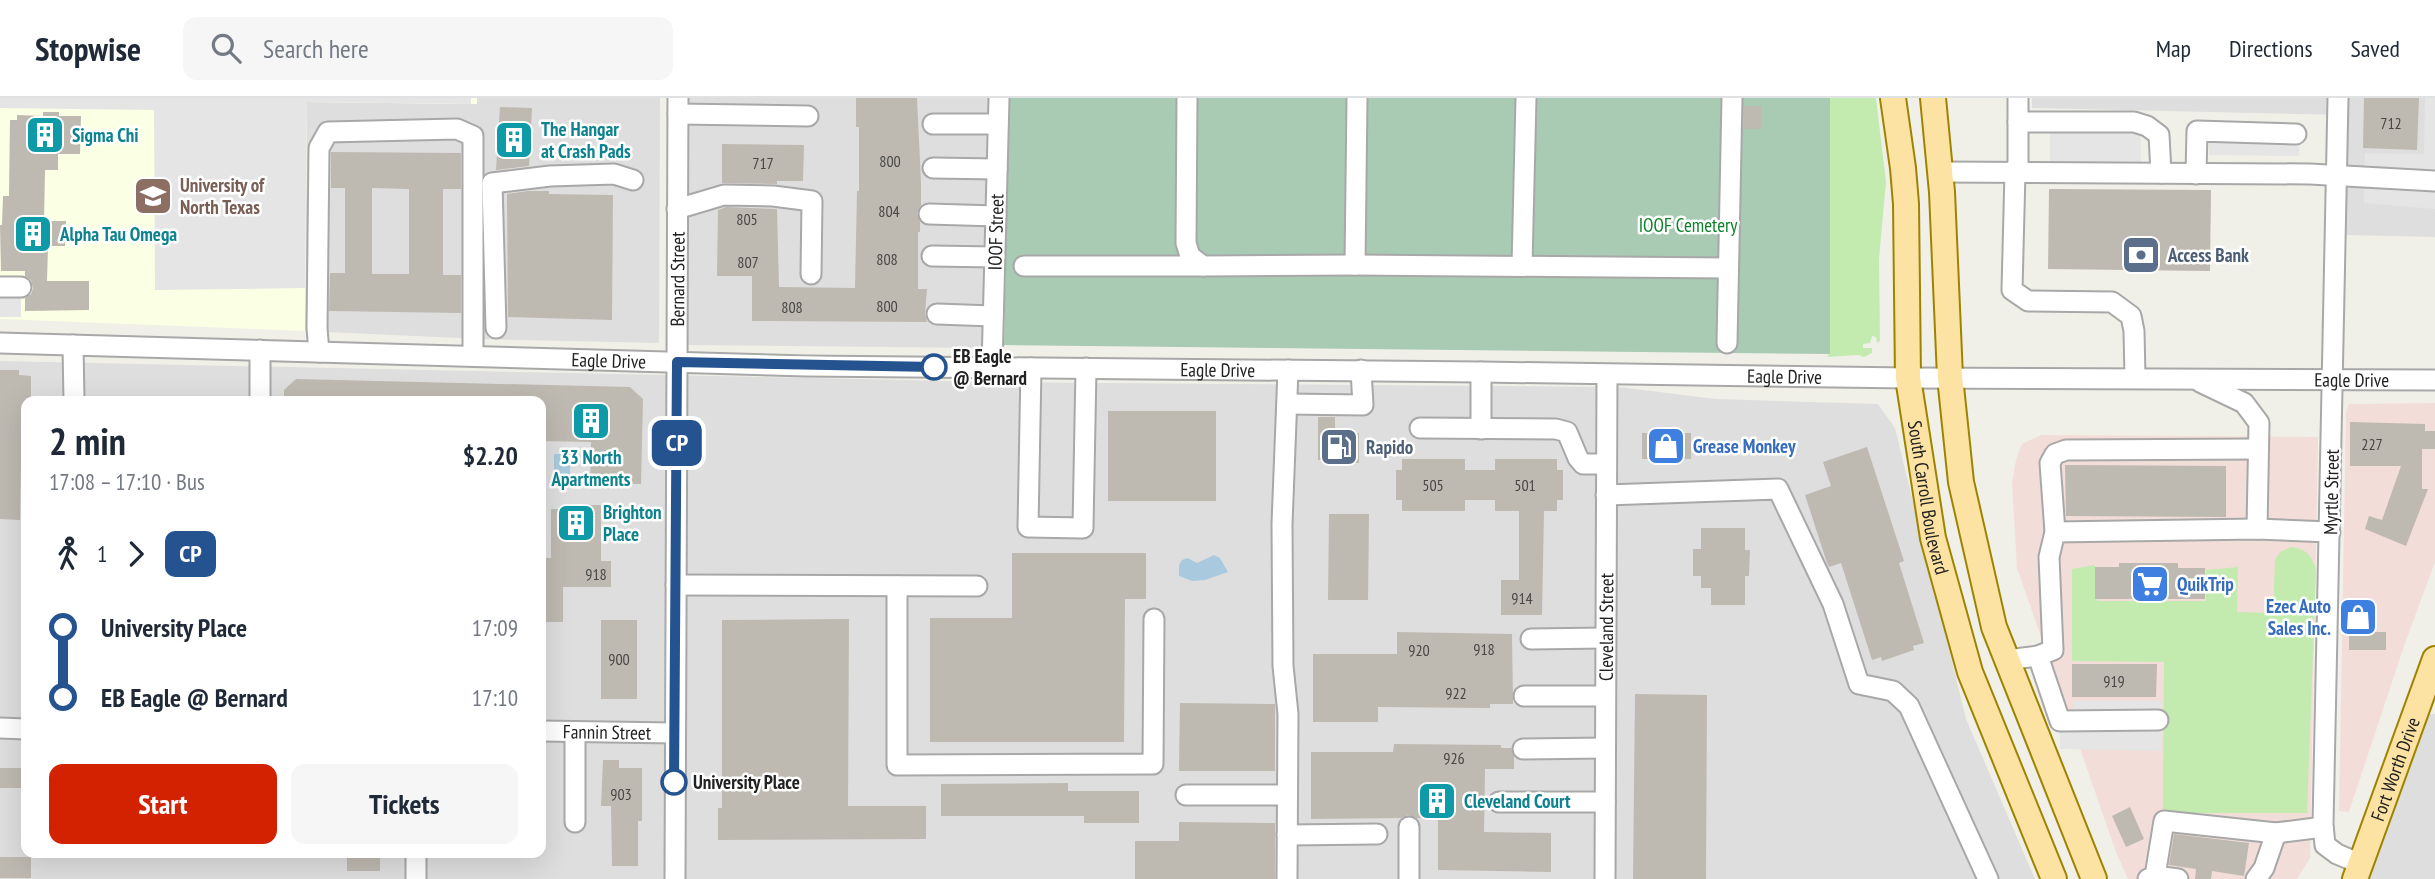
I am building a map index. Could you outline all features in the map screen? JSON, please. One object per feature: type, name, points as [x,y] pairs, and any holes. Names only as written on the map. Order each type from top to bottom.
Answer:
[{"type":"main road","name":"South Carroll Boulevard","points":[[1893,98],[1906,204],[1908,378],[1933,538],[1970,672],[2054,879]]},
{"type":"main road","name":"South Carroll Boulevard","points":[[1933,98],[1940,172],[1950,377],[1961,482],[1994,627],[2094,879]]},
{"type":"main road","name":"Fort Worth Drive","points":[[2358,871],[2435,659]]},
{"type":"main road","points":[[1970,672],[2007,660]]},
{"type":"street","name":"IOOF Street","points":[[992,367],[999,98]]},
{"type":"street","points":[[1187,98],[1186,243],[1193,260],[1203,266]]},
{"type":"street","points":[[1354,265],[1357,98]]},
{"type":"street","points":[[1522,266],[1526,98]]},
{"type":"street","points":[[1727,343],[1732,98]]},
{"type":"street","points":[[2018,98],[2012,290],[2028,301],[2112,302],[2131,316],[2135,378]]},
{"type":"street","name":"Myrtle Street","points":[[2323,827],[2339,98]]},
{"type":"street","points":[[678,106],[808,116]]},
{"type":"street","name":"Bernard Street","points":[[675,879],[678,106]]},
{"type":"street","points":[[2018,122],[2134,122],[2147,126],[2159,135],[2161,173]]},
{"type":"street","points":[[933,124],[998,124]]},
{"type":"street","points":[[319,352],[319,148],[328,132],[457,129],[473,136],[472,356]]},
{"type":"street","points":[[2196,174],[2197,131],[2296,134]]},
{"type":"street","points":[[933,168],[997,169]]},
{"type":"street","points":[[1940,172],[2336,176],[2435,181]]},
{"type":"street","points":[[496,328],[492,183],[550,176],[614,174],[633,180]]},
{"type":"street","points":[[677,209],[724,195],[773,196],[812,201],[811,274]]},
{"type":"street","points":[[929,214],[996,216]]},
{"type":"street","points":[[932,256],[995,257]]},
{"type":"street","points":[[1024,266],[1727,268]]},
{"type":"street","points":[[0,287],[21,287]]},
{"type":"street","points":[[937,314],[993,316]]},
{"type":"street","name":"Eagle Drive","points":[[0,343],[806,366],[1908,378],[2435,380]]},
{"type":"street","points":[[73,345],[74,396]]},
{"type":"street","points":[[260,350],[260,396]]},
{"type":"street","points":[[1031,368],[1028,527],[1083,528],[1086,368]]},
{"type":"street","points":[[1287,879],[1288,714],[1283,666],[1282,536],[1288,370]]},
{"type":"street","points":[[1287,404],[1363,405],[1361,370]]},
{"type":"street","points":[[1480,429],[1481,372]]},
{"type":"street","name":"Cleveland Street","points":[[1605,879],[1607,375]]},
{"type":"street","points":[[2193,379],[2244,403],[2259,423],[2257,529]]},
{"type":"street","points":[[1420,428],[1556,429],[1567,432],[1583,464],[1606,464]]},
{"type":"street","points":[[2007,660],[2038,656],[2053,650],[2049,557],[2055,532],[2050,463],[2054,454],[2066,450],[2257,449]]},
{"type":"street","points":[[1606,495],[1778,489],[1833,604],[1858,684],[1893,691],[1909,706],[1988,879]]},
{"type":"street","points":[[2055,532],[2257,529],[2330,531]]},
{"type":"street","points":[[676,585],[977,586]]},
{"type":"street","points":[[897,586],[897,765],[1153,764],[1154,619]]},
{"type":"street","points":[[1531,639],[1605,638]]},
{"type":"street","points":[[2038,656],[2060,721],[2158,720]]},
{"type":"street","points":[[1524,696],[1605,696]]},
{"type":"street","points":[[0,728],[21,729]]},
{"type":"street","name":"Fannin Street","points":[[546,732],[674,733]]},
{"type":"street","points":[[575,732],[575,822]]},
{"type":"street","points":[[1523,749],[1605,748]]},
{"type":"street","points":[[1186,794],[1287,794]]},
{"type":"street","points":[[1499,802],[1605,802]]},
{"type":"street","points":[[2178,879],[2152,878],[2164,821],[2276,833],[2323,827],[2325,845],[2358,871]]},
{"type":"street","points":[[1409,827],[1409,879]]},
{"type":"street","points":[[2256,879],[2264,868],[2276,833]]},
{"type":"street","points":[[1287,835],[1377,834]]},
{"type":"street","points":[[416,858],[416,879]]},
{"type":"shaded area","name":"University of North Texas","points":[[0,98],[477,98],[477,104],[307,102],[305,331],[0,319]]},
{"type":"shaded area","points":[[0,98],[471,98],[471,104],[307,102],[305,288],[155,290],[154,110],[0,108]]},
{"type":"shaded area","points":[[477,98],[660,98],[659,343],[479,339],[305,331],[307,102],[477,104]]},
{"type":"shaded area","points":[[687,98],[989,98],[982,348],[684,345]]},
{"type":"shaded area","points":[[2032,98],[2435,98],[2435,237],[2346,235],[2348,115],[2032,108]]},
{"type":"shaded area","points":[[2425,98],[2435,98],[2435,209],[2364,203],[2365,153],[2424,154]]},
{"type":"shaded area","points":[[2050,131],[2141,131],[2141,163],[2050,163]]},
{"type":"shaded area","points":[[2209,138],[2300,138],[2299,156],[2209,155]]},
{"type":"shaded area","points":[[0,279],[21,279],[21,317],[0,317]]},
{"type":"shaded area","points":[[0,361],[999,382],[1619,387],[1715,399],[1878,404],[1895,428],[1966,719],[2035,879],[0,879]]},
{"type":"shaded area","points":[[2435,403],[2435,562],[2349,812],[2339,811],[2346,412],[2349,404]]},
{"type":"shaded area","points":[[2041,435],[2318,437],[2310,858],[2297,879],[2128,879],[2116,852],[2017,568],[2012,483],[2016,460],[2022,444]]},
{"type":"shaded area","points":[[2073,701],[2162,701],[2161,751],[2060,749],[2060,721],[2073,720]]},
{"type":"shaded area","points":[[2426,714],[2435,714],[2435,879],[2369,879]]},
{"type":"green space","name":"IOOF Cemetery","points":[[1009,98],[1830,98],[1830,354],[1004,345]]},
{"type":"green space","points":[[1830,98],[1876,98],[1886,182],[1879,259],[1880,341],[1877,343],[1876,337],[1872,336],[1870,343],[1863,344],[1863,348],[1872,348],[1872,353],[1864,357],[1827,357],[1830,353]]},
{"type":"green space","points":[[2291,547],[2308,554],[2316,569],[2307,813],[2163,813],[2164,662],[2072,661],[2072,569],[2095,565],[2097,601],[2206,601],[2206,570],[2238,567],[2237,612],[2273,613],[2275,560],[2280,552]]},
{"type":"water","points":[[554,454],[570,454],[570,478],[554,478]]},
{"type":"water","points":[[1214,555],[1220,558],[1228,572],[1205,580],[1192,581],[1179,576],[1182,560],[1188,558],[1197,563]]},
{"type":"building","points":[[856,98],[917,98],[921,183],[921,206],[917,213],[920,222],[918,289],[927,289],[927,322],[752,321],[752,276],[717,276],[718,210],[726,207],[777,209],[779,287],[855,288],[859,191]]},
{"type":"building","points":[[2364,98],[2419,98],[2417,150],[2363,148]]},
{"type":"building","points":[[1744,106],[1761,106],[1761,129],[1744,129]]},
{"type":"building","name":"The Hangar at Crash Pads","points":[[500,107],[532,108],[529,166],[496,170]]},
{"type":"building","points":[[43,112],[59,112],[59,116],[81,116],[80,154],[58,154],[58,170],[45,170],[44,221],[66,221],[65,246],[48,246],[47,281],[89,281],[89,310],[25,311],[25,298],[31,294],[33,288],[31,280],[25,276],[25,271],[1,271],[0,225],[3,196],[9,196],[10,120],[17,120],[17,115],[43,116]]},
{"type":"building","points":[[722,144],[804,145],[803,181],[777,181],[777,184],[722,183]]},
{"type":"building","points":[[331,152],[461,153],[461,189],[443,189],[443,275],[461,275],[461,313],[329,311],[330,273],[345,273],[345,188],[331,188]],"holes":[[[372,188],[409,189],[409,274],[372,274]]]},
{"type":"building","points":[[2049,189],[2211,190],[2210,271],[2048,269]]},
{"type":"building","points":[[528,191],[613,195],[612,320],[508,317],[507,194]]},
{"type":"building","points":[[0,370],[19,370],[19,375],[31,376],[31,396],[21,396],[20,520],[0,519]]},
{"type":"building","name":"33 North Apartments","points":[[296,379],[630,387],[643,399],[641,484],[590,483],[591,442],[546,441],[546,396],[284,396],[284,390]]},
{"type":"building","points":[[1108,411],[1216,411],[1216,501],[1108,501]]},
{"type":"building","name":"Rapido","points":[[1318,417],[1335,417],[1335,433],[1359,433],[1359,463],[1318,460]]},
{"type":"building","points":[[2350,422],[2425,424],[2425,431],[2435,431],[2435,449],[2422,449],[2422,489],[2428,489],[2406,546],[2365,529],[2369,516],[2382,520],[2401,466],[2350,466]]},
{"type":"building","name":"Grease Monkey","points":[[1642,433],[1691,433],[1691,459],[1642,459]]},
{"type":"building","points":[[1867,447],[1904,561],[1899,563],[1924,643],[1913,646],[1914,650],[1882,661],[1881,657],[1872,660],[1841,563],[1829,567],[1827,563],[1805,495],[1831,486],[1823,462]]},
{"type":"building","points":[[1402,459],[1465,459],[1465,470],[1495,470],[1495,459],[1557,459],[1557,470],[1563,470],[1563,500],[1557,500],[1557,511],[1544,511],[1542,615],[1501,615],[1501,580],[1519,580],[1519,511],[1495,511],[1495,500],[1465,500],[1465,511],[1402,511],[1402,500],[1396,500],[1396,470],[1402,470]]},
{"type":"building","name":"QuikTrip","points":[[2065,465],[2226,466],[2226,517],[2066,516]]},
{"type":"building","points":[[567,505],[601,505],[601,561],[611,561],[611,587],[563,587],[563,622],[546,622],[546,558],[551,558],[551,509],[567,509]]},
{"type":"building","points":[[1329,514],[1369,514],[1368,600],[1328,600]]},
{"type":"building","points":[[1701,528],[1745,528],[1745,550],[1750,550],[1749,576],[1745,576],[1745,605],[1711,605],[1711,588],[1701,588],[1701,576],[1693,576],[1693,549],[1701,549]]},
{"type":"building","points":[[1012,553],[1146,553],[1146,599],[1125,599],[1124,742],[930,742],[930,618],[1012,618]]},
{"type":"building","name":"QuikTrip","points":[[2119,563],[2178,563],[2178,568],[2205,568],[2205,599],[2095,599],[2095,567],[2119,567]]},
{"type":"building","points":[[2349,606],[2372,606],[2372,632],[2386,632],[2386,650],[2349,650]]},
{"type":"building","points":[[849,619],[848,806],[926,806],[926,839],[718,840],[718,808],[722,808],[722,620]]},
{"type":"building","points":[[601,620],[637,620],[637,699],[601,699]]},
{"type":"building","points":[[1397,632],[1512,634],[1513,704],[1490,704],[1490,708],[1378,707],[1378,722],[1313,722],[1313,654],[1397,654]]},
{"type":"building","points":[[2072,664],[2157,664],[2156,697],[2072,697]]},
{"type":"building","points":[[1635,694],[1707,695],[1706,879],[1633,879]]},
{"type":"building","points":[[1180,703],[1275,704],[1275,771],[1179,771]]},
{"type":"building","points":[[1394,744],[1501,745],[1501,748],[1511,748],[1514,769],[1485,769],[1484,832],[1551,833],[1551,872],[1438,870],[1438,818],[1408,815],[1401,818],[1311,819],[1311,752],[1393,752]]},
{"type":"building","points":[[603,760],[619,760],[619,768],[642,768],[642,821],[638,821],[638,866],[612,866],[611,806],[601,806]]},
{"type":"building","points":[[0,768],[21,768],[21,788],[0,788]]},
{"type":"building","points":[[1068,783],[1068,791],[1139,791],[1139,823],[1084,823],[1084,816],[941,816],[941,784]]},
{"type":"building","points":[[2130,807],[2144,839],[2126,847],[2112,816]]},
{"type":"building","points":[[1179,822],[1275,823],[1275,879],[1135,879],[1135,841],[1179,841]]},
{"type":"building","points":[[2174,834],[2249,843],[2244,876],[2212,871],[2211,879],[2195,879],[2196,869],[2169,865]]},
{"type":"building","points":[[0,857],[31,858],[31,878],[0,878]]},
{"type":"building","points":[[347,858],[380,858],[380,871],[347,871]]},
{"type":"bus line","name":"CP","points":[[674,782],[677,362],[934,367]]},
{"type":"place","name":"Sigma Chi","points":[[45,135]]},
{"type":"place","name":"The Hangar at Crash Pads","points":[[514,140]]},
{"type":"place","name":"University of North Texas","points":[[153,196]]},
{"type":"place","name":"Alpha Tau Omega","points":[[33,234]]},
{"type":"place","name":"Access Bank","points":[[2141,255]]},
{"type":"place","name":"EB Eagle @ Bernard","points":[[934,367]]},
{"type":"place","name":"33 North Apartments","points":[[591,421]]},
{"type":"place","name":"Grease Monkey","points":[[1666,446]]},
{"type":"place","name":"Rapido","points":[[1339,447]]},
{"type":"place","name":"Brighton Place","points":[[576,523]]},
{"type":"place","name":"QuikTrip","points":[[2150,584]]},
{"type":"place","name":"Ezec Auto Sales Inc.","points":[[2358,617]]},
{"type":"place","name":"University Place","points":[[674,782]]},
{"type":"place","name":"Cleveland Court","points":[[1437,801]]}]
